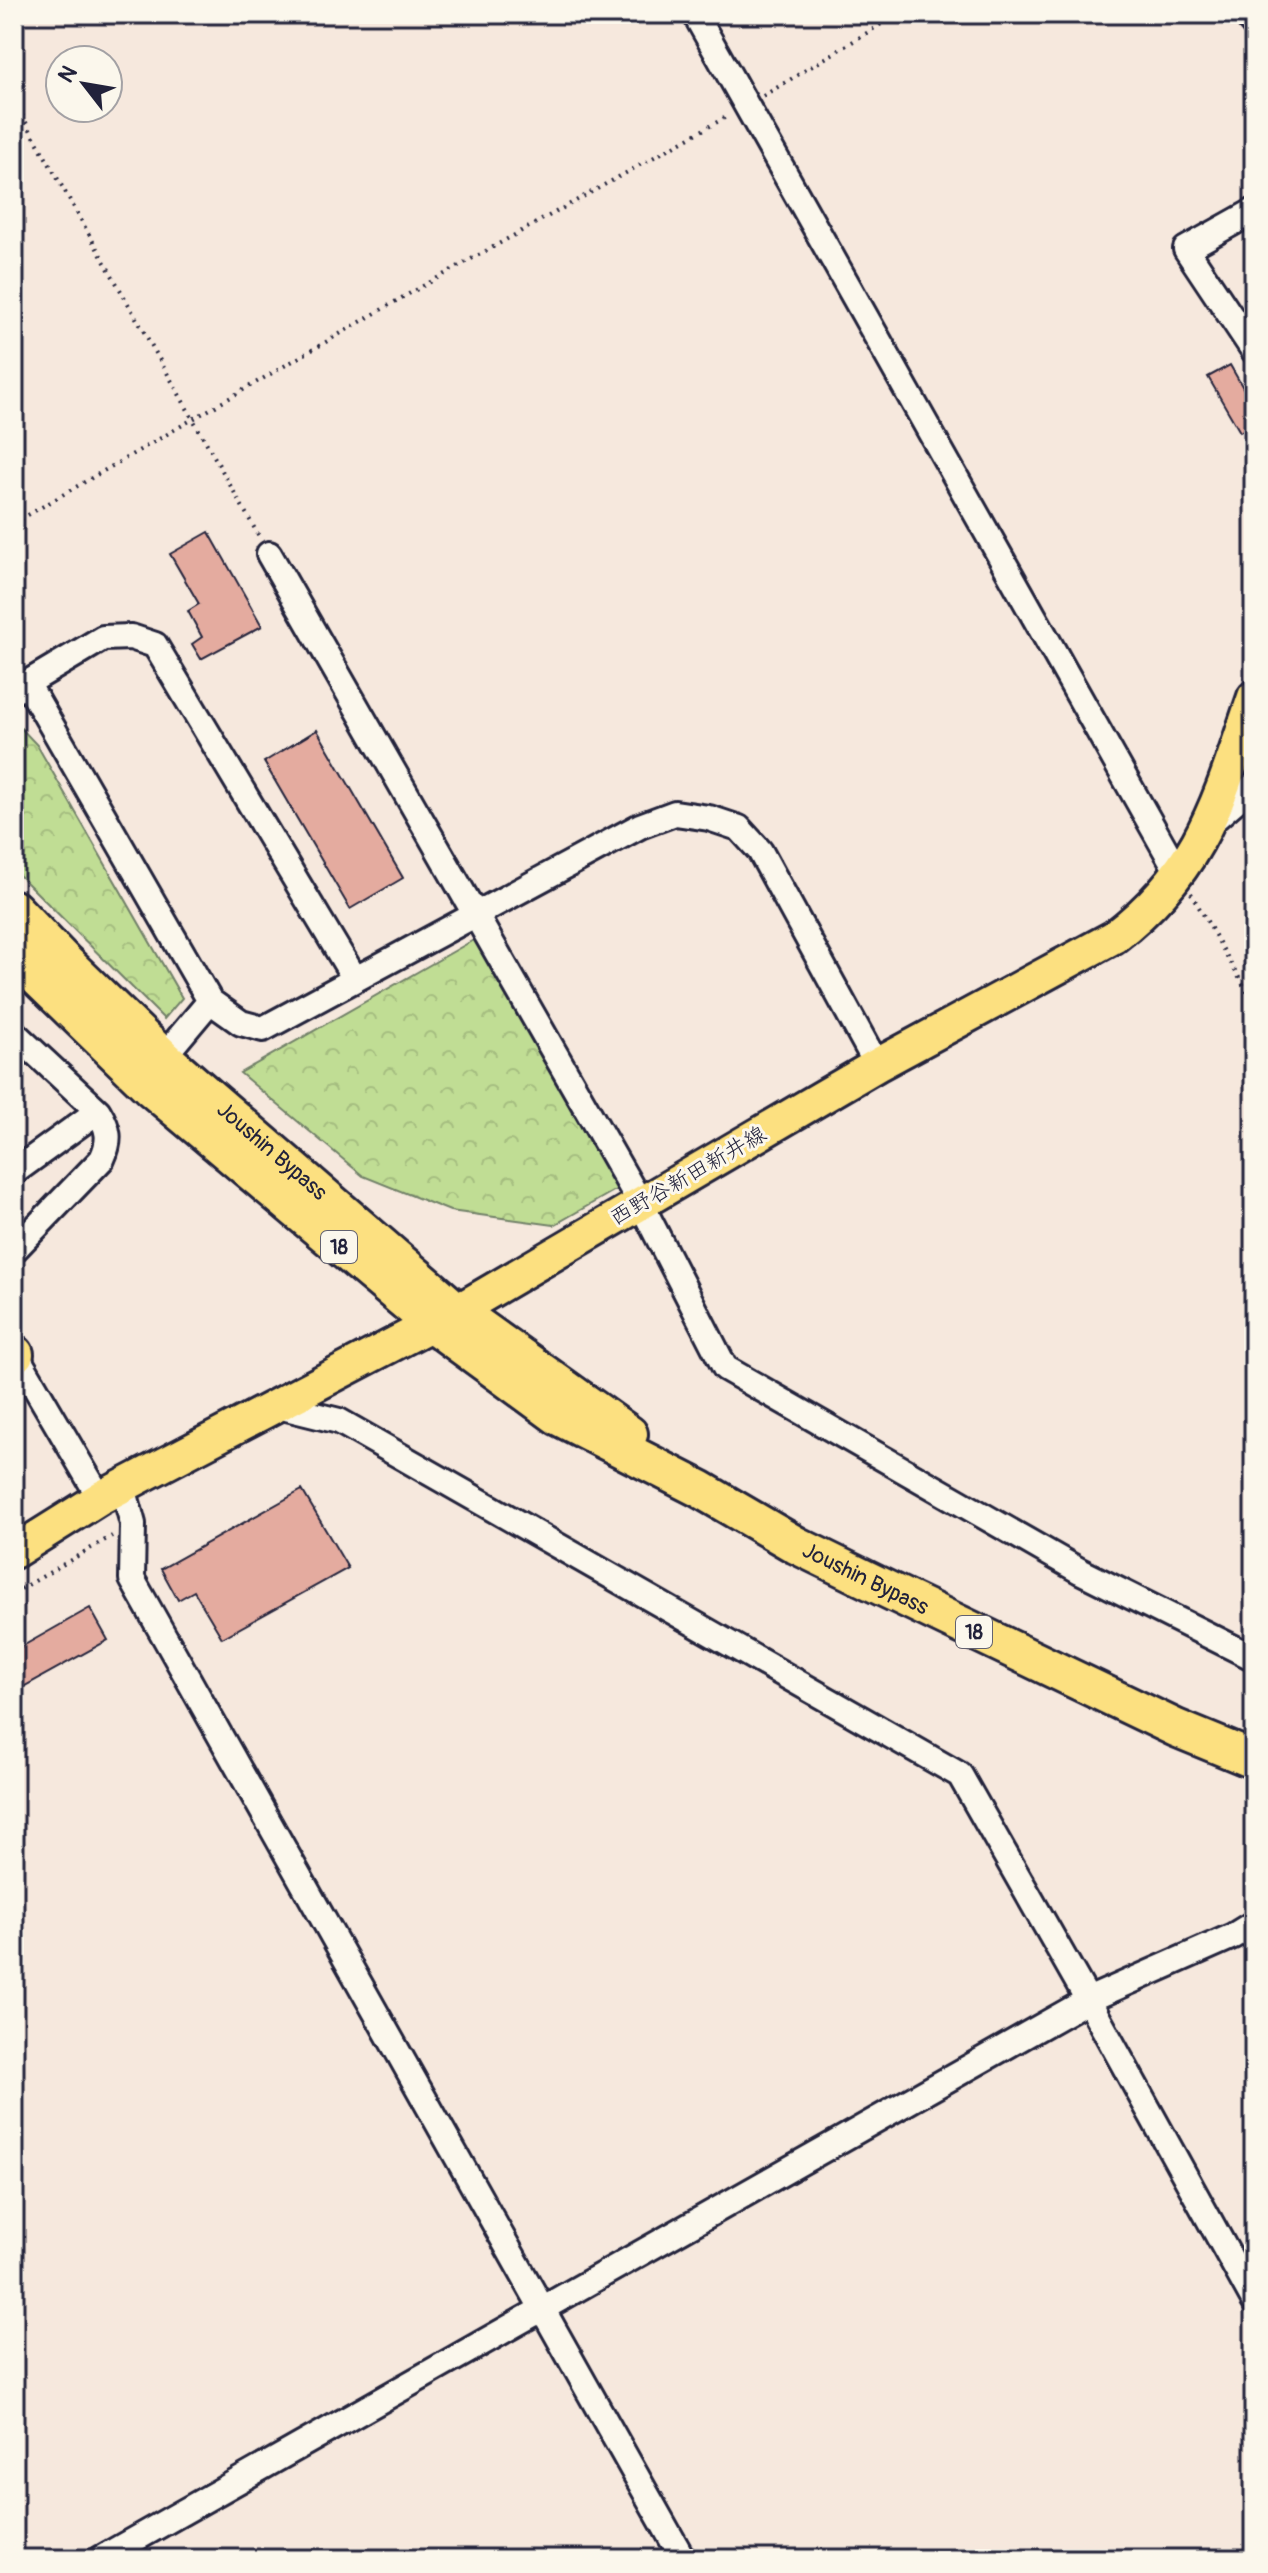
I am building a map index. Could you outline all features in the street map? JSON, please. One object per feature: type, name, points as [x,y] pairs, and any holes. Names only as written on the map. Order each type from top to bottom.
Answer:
[{"type":"highway","name":"Joushin Bypass","points":[[14,909],[163,1057],[444,1317],[559,1417],[700,1489],[796,1545],[1176,1728],[1254,1760]]},
{"type":"highway","name":"Joushin Bypass","points":[[14,955],[151,1088],[444,1317]]},
{"type":"main road","name":"西野谷新田新井線","points":[[14,1552],[112,1493],[444,1317],[877,1065],[1114,937],[1145,913],[1179,874],[1209,825],[1254,697]]},
{"type":"street","points":[[695,14],[1179,874]]},
{"type":"street","points":[[1245,14],[1254,25]]},
{"type":"street","points":[[1254,211],[1186,249],[1254,351]]},
{"type":"street","points":[[269,554],[641,1204],[725,1368],[1080,1571],[1254,1658]]},
{"type":"street","points":[[355,979],[155,645],[131,637],[103,638],[20,687],[210,1001],[241,1023],[263,1029],[640,826],[675,813],[709,818],[739,828],[760,851],[877,1065]]},
{"type":"street","points":[[1209,825],[1254,785]]},
{"type":"street","points":[[163,1057],[210,1001]]},
{"type":"street","points":[[14,1033],[98,1111],[107,1126],[109,1143],[102,1159],[14,1250]]},
{"type":"street","points":[[14,1172],[98,1111]]},
{"type":"street","points":[[14,1353],[133,1524],[132,1579],[683,2559]]},
{"type":"street","points":[[274,1405],[339,1421],[960,1775],[1254,2301]]},
{"type":"street","points":[[100,2559],[1088,2000],[1233,1936],[1254,1923]]},
{"type":"path","points":[[14,523],[405,296],[748,105],[898,14]]},
{"type":"path","points":[[14,101],[269,554]]},
{"type":"path","points":[[1179,874],[1254,1004]]},
{"type":"path","points":[[14,1593],[133,1524]]},
{"type":"green space","points":[[18,725],[37,745],[182,998],[164,1019],[14,870],[14,726]]},
{"type":"green space","points":[[477,938],[619,1188],[554,1225],[450,1211],[363,1176],[240,1073]]},
{"type":"building","points":[[1230,365],[1254,407],[1254,424],[1240,432],[1208,377]]},
{"type":"building","points":[[209,532],[262,626],[201,659],[192,644],[202,637],[188,611],[199,604],[170,554]]},
{"type":"building","points":[[317,730],[403,878],[350,909],[264,762]]},
{"type":"building","points":[[302,1490],[348,1568],[222,1638],[194,1591],[178,1600],[161,1569]]},
{"type":"building","points":[[90,1608],[108,1640],[14,1692],[14,1651]]}]
